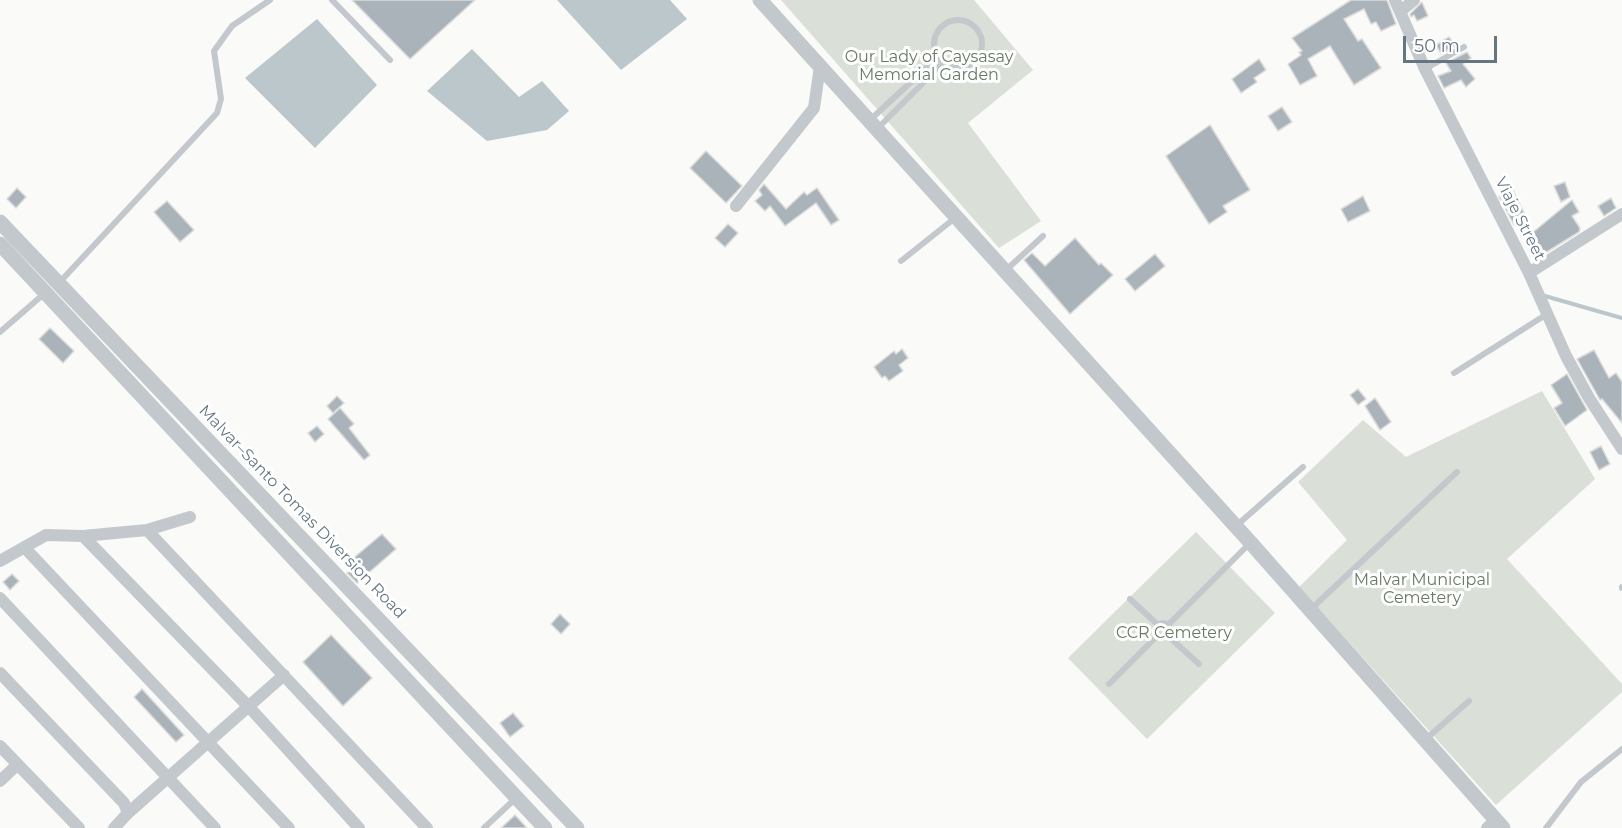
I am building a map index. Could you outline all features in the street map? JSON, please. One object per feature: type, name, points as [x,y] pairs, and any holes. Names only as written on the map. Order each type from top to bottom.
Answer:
[{"type":"street","points":[[760,0],[1426,739],[1495,825]]},
{"type":"street","points":[[1398,6],[1414,0]]},
{"type":"street","name":"Viaje Street","points":[[1398,6],[1425,69],[1529,273],[1589,398],[1622,449]]},
{"type":"street","points":[[736,206],[814,108],[820,66]]},
{"type":"street","points":[[1529,273],[1622,214]]},
{"type":"street","name":"Malvar–Santo Tomas Diversion Road","points":[[0,222],[52,288],[545,828]]},
{"type":"street","name":"Malvar–Santo Tomas Diversion Road","points":[[0,244],[52,288],[577,828]]},
{"type":"street","points":[[0,561],[46,535],[83,536],[147,530],[190,517]]},
{"type":"street","points":[[147,530],[427,828]]},
{"type":"street","points":[[83,536],[250,708],[359,828]]},
{"type":"street","points":[[24,547],[289,828]]},
{"type":"street","points":[[0,598],[215,828]]},
{"type":"street","points":[[0,673],[118,796],[128,813]]},
{"type":"street","points":[[114,828],[284,675]]},
{"type":"street","points":[[0,747],[79,828]]},
{"type":"street","points":[[0,781],[17,765]]},
{"type":"lane","points":[[0,332],[52,288],[129,205],[195,140],[217,113],[221,99],[214,51],[232,26],[270,0]]},
{"type":"lane","points":[[332,0],[390,60]]},
{"type":"lane","points":[[962,20],[977,29],[982,46],[974,62],[957,68],[941,60],[934,39],[944,24],[962,20]]},
{"type":"lane","points":[[1425,69],[1464,47]]},
{"type":"lane","points":[[874,124],[941,60]]},
{"type":"lane","points":[[874,124],[941,60]]},
{"type":"lane","points":[[901,261],[956,218]]},
{"type":"lane","points":[[1005,272],[1043,236]]},
{"type":"lane","points":[[1454,373],[1548,314]]},
{"type":"lane","points":[[1235,527],[1303,467]]},
{"type":"lane","points":[[1310,610],[1457,472]]},
{"type":"lane","points":[[1167,635],[1168,625],[1250,542]]},
{"type":"lane","points":[[1130,599],[1158,625],[1168,625]]},
{"type":"lane","points":[[1109,684],[1158,635],[1158,625]]},
{"type":"lane","points":[[1158,635],[1167,635],[1199,664]]},
{"type":"lane","points":[[1426,739],[1469,701]]},
{"type":"lane","points":[[1546,828],[1581,782],[1622,749]]},
{"type":"lane","points":[[484,828],[516,798]]},
{"type":"green space","name":"Our Lady of Caysasay Memorial Garden","points":[[781,0],[974,0],[1033,70],[968,123],[1041,221],[999,248]]},
{"type":"green space","name":"Malvar Municipal Cemetery","points":[[1542,391],[1595,479],[1507,559],[1622,684],[1622,692],[1496,805],[1299,587],[1347,540],[1298,482],[1363,420],[1406,457]]},
{"type":"green space","name":"CCR Cemetery","points":[[1196,532],[1275,613],[1147,739],[1068,658]]},
{"type":"shaded area","points":[[557,0],[670,0],[687,19],[621,70]]},
{"type":"shaded area","points":[[317,19],[377,85],[315,148],[245,78]]},
{"type":"shaded area","points":[[472,49],[519,97],[542,81],[569,111],[547,130],[487,141],[427,91]]},
{"type":"building","points":[[352,0],[475,0],[410,59]]},
{"type":"building","points":[[1351,0],[1387,0],[1396,24],[1381,31],[1376,22],[1371,24],[1364,9],[1344,19],[1358,41],[1362,39],[1381,68],[1354,85],[1330,46],[1308,59],[1317,76],[1300,85],[1288,64],[1301,55],[1299,52],[1302,51],[1292,38]]},
{"type":"building","points":[[1422,2],[1428,16],[1417,21],[1414,15],[1411,17],[1410,14]]},
{"type":"building","points":[[1449,37],[1455,46],[1441,54],[1436,45]]},
{"type":"building","points":[[1467,52],[1471,58],[1463,64],[1475,79],[1466,87],[1461,80],[1444,88],[1438,76],[1451,71],[1446,63]]},
{"type":"building","points":[[1259,59],[1266,70],[1254,78],[1257,82],[1241,93],[1232,79]]},
{"type":"building","points":[[1282,107],[1292,122],[1278,131],[1268,116]]},
{"type":"building","points":[[1210,125],[1250,190],[1223,206],[1227,212],[1209,224],[1166,156]]},
{"type":"building","points":[[706,151],[742,186],[726,203],[690,168]]},
{"type":"building","points":[[1565,182],[1570,197],[1561,202],[1554,186]]},
{"type":"building","points":[[764,184],[786,209],[804,192],[807,195],[817,188],[839,220],[831,225],[816,203],[785,226],[770,206],[765,211],[755,201],[762,195],[759,190]]},
{"type":"building","points":[[17,188],[26,197],[16,208],[7,199]]},
{"type":"building","points":[[1513,190],[1527,219],[1514,225],[1499,197]]},
{"type":"building","points":[[1363,196],[1370,211],[1348,222],[1341,209]]},
{"type":"building","points":[[1611,198],[1616,208],[1604,216],[1598,206]]},
{"type":"building","points":[[1572,200],[1579,212],[1572,216],[1580,228],[1579,232],[1537,258],[1526,238]]},
{"type":"building","points":[[167,201],[194,230],[180,242],[154,212]]},
{"type":"building","points":[[728,224],[738,233],[725,247],[715,238]]},
{"type":"building","points":[[1075,238],[1099,265],[1101,263],[1113,275],[1070,314],[1024,260],[1032,253],[1045,266]]},
{"type":"building","points":[[1155,254],[1165,266],[1135,291],[1125,279]]},
{"type":"building","points":[[50,328],[74,351],[63,363],[39,339]]},
{"type":"building","points":[[902,349],[908,358],[899,365],[903,371],[889,381],[885,376],[882,378],[874,367],[894,351],[896,354]]},
{"type":"building","points":[[1594,350],[1609,378],[1616,373],[1622,382],[1622,423],[1602,399],[1600,400],[1577,359]]},
{"type":"building","points":[[1567,374],[1587,410],[1565,426],[1554,408],[1562,403],[1551,385]]},
{"type":"building","points":[[1358,389],[1366,399],[1358,405],[1350,395]]},
{"type":"building","points":[[337,396],[344,403],[333,413],[327,406]]},
{"type":"building","points":[[1375,398],[1391,422],[1380,430],[1365,406]]},
{"type":"building","points":[[340,408],[354,424],[349,428],[370,455],[364,460],[328,419]]},
{"type":"building","points":[[317,426],[324,434],[315,442],[308,433]]},
{"type":"building","points":[[1601,446],[1610,464],[1599,470],[1590,452]]},
{"type":"building","points":[[382,534],[396,549],[357,583],[347,573],[355,567],[350,561]]},
{"type":"building","points":[[12,574],[19,581],[10,590],[3,582]]},
{"type":"building","points":[[560,614],[570,624],[561,634],[551,624]]},
{"type":"building","points":[[331,635],[372,678],[343,706],[303,662]]},
{"type":"building","points":[[142,689],[184,735],[176,742],[134,697]]},
{"type":"building","points":[[513,713],[524,726],[510,737],[500,723]]},
{"type":"building","points":[[515,815],[527,828],[501,828]]},
{"type":"waterway","points":[[1545,296],[1622,318]]}]
